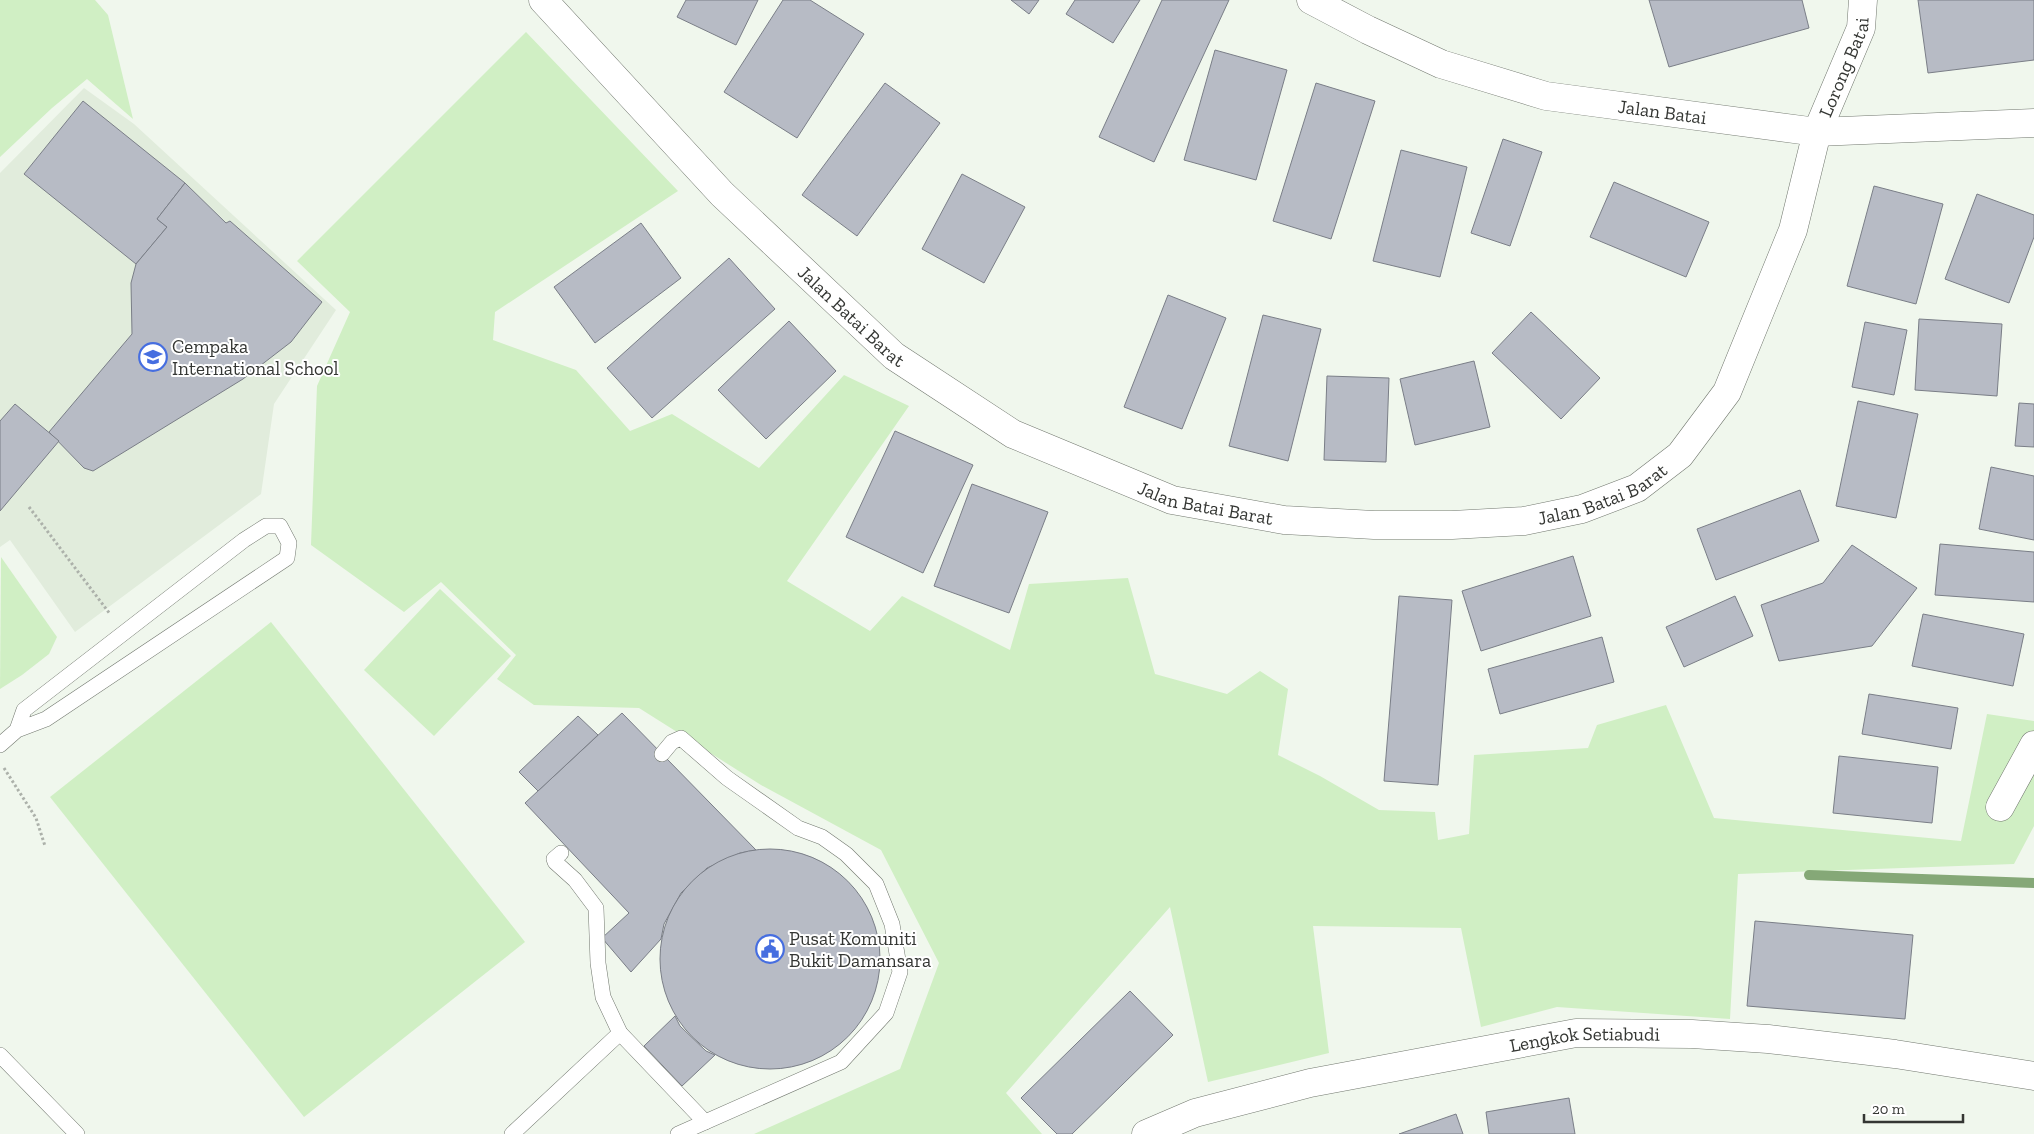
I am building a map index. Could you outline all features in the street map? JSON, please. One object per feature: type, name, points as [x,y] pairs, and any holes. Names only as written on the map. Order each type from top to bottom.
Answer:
[{"type":"street","name":"Jalan Batai Barat","points":[[543,0],[722,194],[894,356],[1022,438],[1172,500],[1284,520],[1403,525],[1452,525],[1524,521],[1582,509],[1637,488],[1680,454],[1727,392],[1793,230],[1817,132]]},
{"type":"street","name":"Jalan Batai","points":[[1311,0],[1368,30],[1441,64],[1546,96],[1817,132],[2034,123]]},
{"type":"street","name":"Lorong Batai","points":[[1817,132],[1860,28],[1863,0]]},
{"type":"street","points":[[2000,807],[2034,745]]},
{"type":"street","name":"Lengkok Setiabudi","points":[[1146,1134],[1195,1113],[1310,1083],[1576,1033],[1692,1034],[1768,1039],[1895,1054],[2034,1076]]},
{"type":"lane","points":[[0,745],[17,730],[46,719],[287,558],[289,543],[280,526],[266,526],[244,540],[24,710],[17,730]]},
{"type":"lane","points":[[662,754],[672,742],[680,738],[727,778],[798,828],[822,837],[846,854],[876,884],[892,924],[900,972],[886,1013],[841,1062],[678,1134]]},
{"type":"lane","points":[[561,852],[554,859],[555,862],[575,880],[596,908],[598,963],[603,997],[620,1034],[705,1122]]},
{"type":"lane","points":[[512,1134],[620,1034]]},
{"type":"lane","points":[[0,1055],[77,1134]]},
{"type":"path","points":[[28,507],[124,634]]},
{"type":"path","points":[[8,772],[36,818],[44,846]]},
{"type":"shaded area","name":"Cempaka International School","points":[[84,88],[134,124],[336,310],[274,404],[261,494],[75,632],[10,540],[0,547],[0,173]]},
{"type":"green space","points":[[0,0],[95,0],[108,15],[133,119],[87,79],[52,108],[0,157]]},
{"type":"green space","points":[[526,32],[678,191],[495,312],[493,340],[576,370],[630,431],[672,414],[759,468],[844,375],[909,406],[787,581],[870,631],[902,596],[1010,650],[1029,584],[1128,578],[1155,674],[1227,694],[1260,671],[1288,689],[1278,755],[1320,776],[1379,810],[1435,812],[1438,840],[1469,834],[1474,755],[1588,748],[1597,725],[1666,705],[1714,818],[1961,841],[1987,714],[2034,721],[2034,826],[2014,864],[1738,874],[1730,1019],[1557,1007],[1481,1027],[1461,928],[1313,926],[1329,1053],[1208,1082],[1170,907],[1006,1093],[1042,1134],[754,1134],[900,1069],[939,963],[881,850],[761,785],[639,708],[534,705],[497,679],[516,655],[441,582],[404,612],[311,545],[317,386],[350,312],[297,261]]},
{"type":"green space","points":[[1,557],[57,637],[49,654],[0,689]]},
{"type":"green space","points":[[440,589],[511,656],[434,736],[364,670]]},
{"type":"green space","points":[[271,622],[525,942],[304,1117],[50,797]]},
{"type":"building","points":[[686,0],[758,0],[736,45],[677,17]]},
{"type":"building","points":[[783,0],[810,0],[864,34],[797,138],[724,92]]},
{"type":"building","points":[[1011,0],[1039,0],[1029,14]]},
{"type":"building","points":[[1075,0],[1140,0],[1113,43],[1066,14]]},
{"type":"building","points":[[1162,0],[1229,0],[1154,162],[1099,137]]},
{"type":"building","points":[[1649,0],[1802,0],[1809,28],[1669,67]]},
{"type":"building","points":[[1918,0],[2034,0],[2034,60],[1928,73]]},
{"type":"building","points":[[1215,50],[1287,70],[1256,180],[1184,160]]},
{"type":"building","points":[[885,83],[940,123],[857,236],[802,195]]},
{"type":"building","points":[[1316,83],[1375,101],[1331,239],[1273,221]]},
{"type":"building","points":[[83,101],[185,183],[157,219],[167,227],[136,264],[24,174]]},
{"type":"building","points":[[1503,139],[1542,152],[1510,246],[1471,233]]},
{"type":"building","points":[[1401,150],[1467,167],[1440,277],[1373,261]]},
{"type":"building","points":[[962,174],[1025,207],[984,283],[922,249]]},
{"type":"building","points":[[1614,182],[1709,222],[1686,277],[1590,237]]},
{"type":"building","points":[[185,183],[226,223],[230,221],[322,302],[291,342],[243,379],[93,471],[84,468],[49,432],[132,334],[131,283],[136,264],[167,227],[157,219]]},
{"type":"building","points":[[1874,186],[1943,204],[1916,304],[1847,286]]},
{"type":"building","points":[[1977,194],[2034,215],[2034,237],[2009,303],[1945,279]]},
{"type":"building","points":[[641,223],[681,278],[595,343],[554,287]]},
{"type":"building","points":[[729,258],[775,309],[652,418],[607,368]]},
{"type":"building","points":[[1168,295],[1226,318],[1182,429],[1124,407]]},
{"type":"building","points":[[1531,312],[1600,378],[1561,419],[1492,353]]},
{"type":"building","points":[[1263,315],[1321,329],[1288,461],[1229,446]]},
{"type":"building","points":[[1919,319],[2002,324],[1997,396],[1915,390]]},
{"type":"building","points":[[789,321],[836,371],[766,439],[718,390]]},
{"type":"building","points":[[1865,322],[1907,330],[1894,395],[1852,387]]},
{"type":"building","points":[[1474,361],[1490,427],[1415,445],[1400,379]]},
{"type":"building","points":[[1327,376],[1389,378],[1386,462],[1324,460]]},
{"type":"building","points":[[1858,401],[1918,414],[1896,518],[1836,506]]},
{"type":"building","points":[[2019,403],[2034,404],[2034,447],[2015,446]]},
{"type":"building","points":[[15,404],[59,441],[0,511],[0,421]]},
{"type":"building","points":[[895,431],[973,465],[923,573],[846,537]]},
{"type":"building","points":[[1991,467],[2034,476],[2034,540],[1979,529]]},
{"type":"building","points":[[972,484],[1048,512],[1009,613],[934,586]]},
{"type":"building","points":[[1800,490],[1819,541],[1716,580],[1697,529]]},
{"type":"building","points":[[1940,544],[2034,552],[2034,602],[1935,595]]},
{"type":"building","points":[[1852,545],[1917,588],[1872,646],[1779,661],[1761,605],[1823,583]]},
{"type":"building","points":[[1573,556],[1591,616],[1481,651],[1462,591]]},
{"type":"building","points":[[1399,596],[1452,600],[1438,785],[1384,781]]},
{"type":"building","points":[[1735,596],[1753,636],[1684,667],[1666,627]]},
{"type":"building","points":[[1923,614],[2024,634],[2013,686],[1912,666]]},
{"type":"building","points":[[1602,637],[1614,682],[1500,714],[1488,669]]},
{"type":"building","points":[[1869,694],[1958,708],[1951,749],[1862,734]]},
{"type":"building","points":[[622,713],[756,850],[740,853],[707,868],[681,893],[664,924],[661,939],[631,972],[602,938],[629,913],[525,803]]},
{"type":"building","points":[[578,716],[598,735],[538,791],[519,772]]},
{"type":"building","points":[[1839,756],[1938,767],[1932,823],[1833,813]]},
{"type":"building","name":"Pusat Komuniti Bukit Damansara","points":[[759,849],[781,849],[812,857],[831,867],[848,881],[862,898],[872,917],[878,937],[880,959],[878,981],[872,1001],[862,1020],[848,1037],[831,1051],[802,1065],[781,1069],[759,1069],[738,1065],[718,1056],[700,1044],[685,1029],[673,1011],[664,991],[660,970],[660,948],[664,927],[673,907],[685,889],[700,874],[718,862],[738,853]]},
{"type":"building","points":[[1755,921],[1913,935],[1905,1019],[1747,1006]]},
{"type":"building","points":[[1130,991],[1173,1035],[1072,1134],[1057,1134],[1021,1098]]},
{"type":"building","points":[[675,1016],[680,1026],[706,1051],[715,1055],[682,1086],[644,1046]]},
{"type":"building","points":[[1569,1098],[1575,1134],[1489,1134],[1486,1112]]},
{"type":"building","points":[[1456,1114],[1463,1134],[1399,1134]]},
{"type":"waterway","points":[[1809,875],[2034,883]]},
{"type":"place","name":"Cempaka International School","points":[[153,357]]},
{"type":"place","name":"Pusat Komuniti Bukit Damansara","points":[[770,949]]}]
